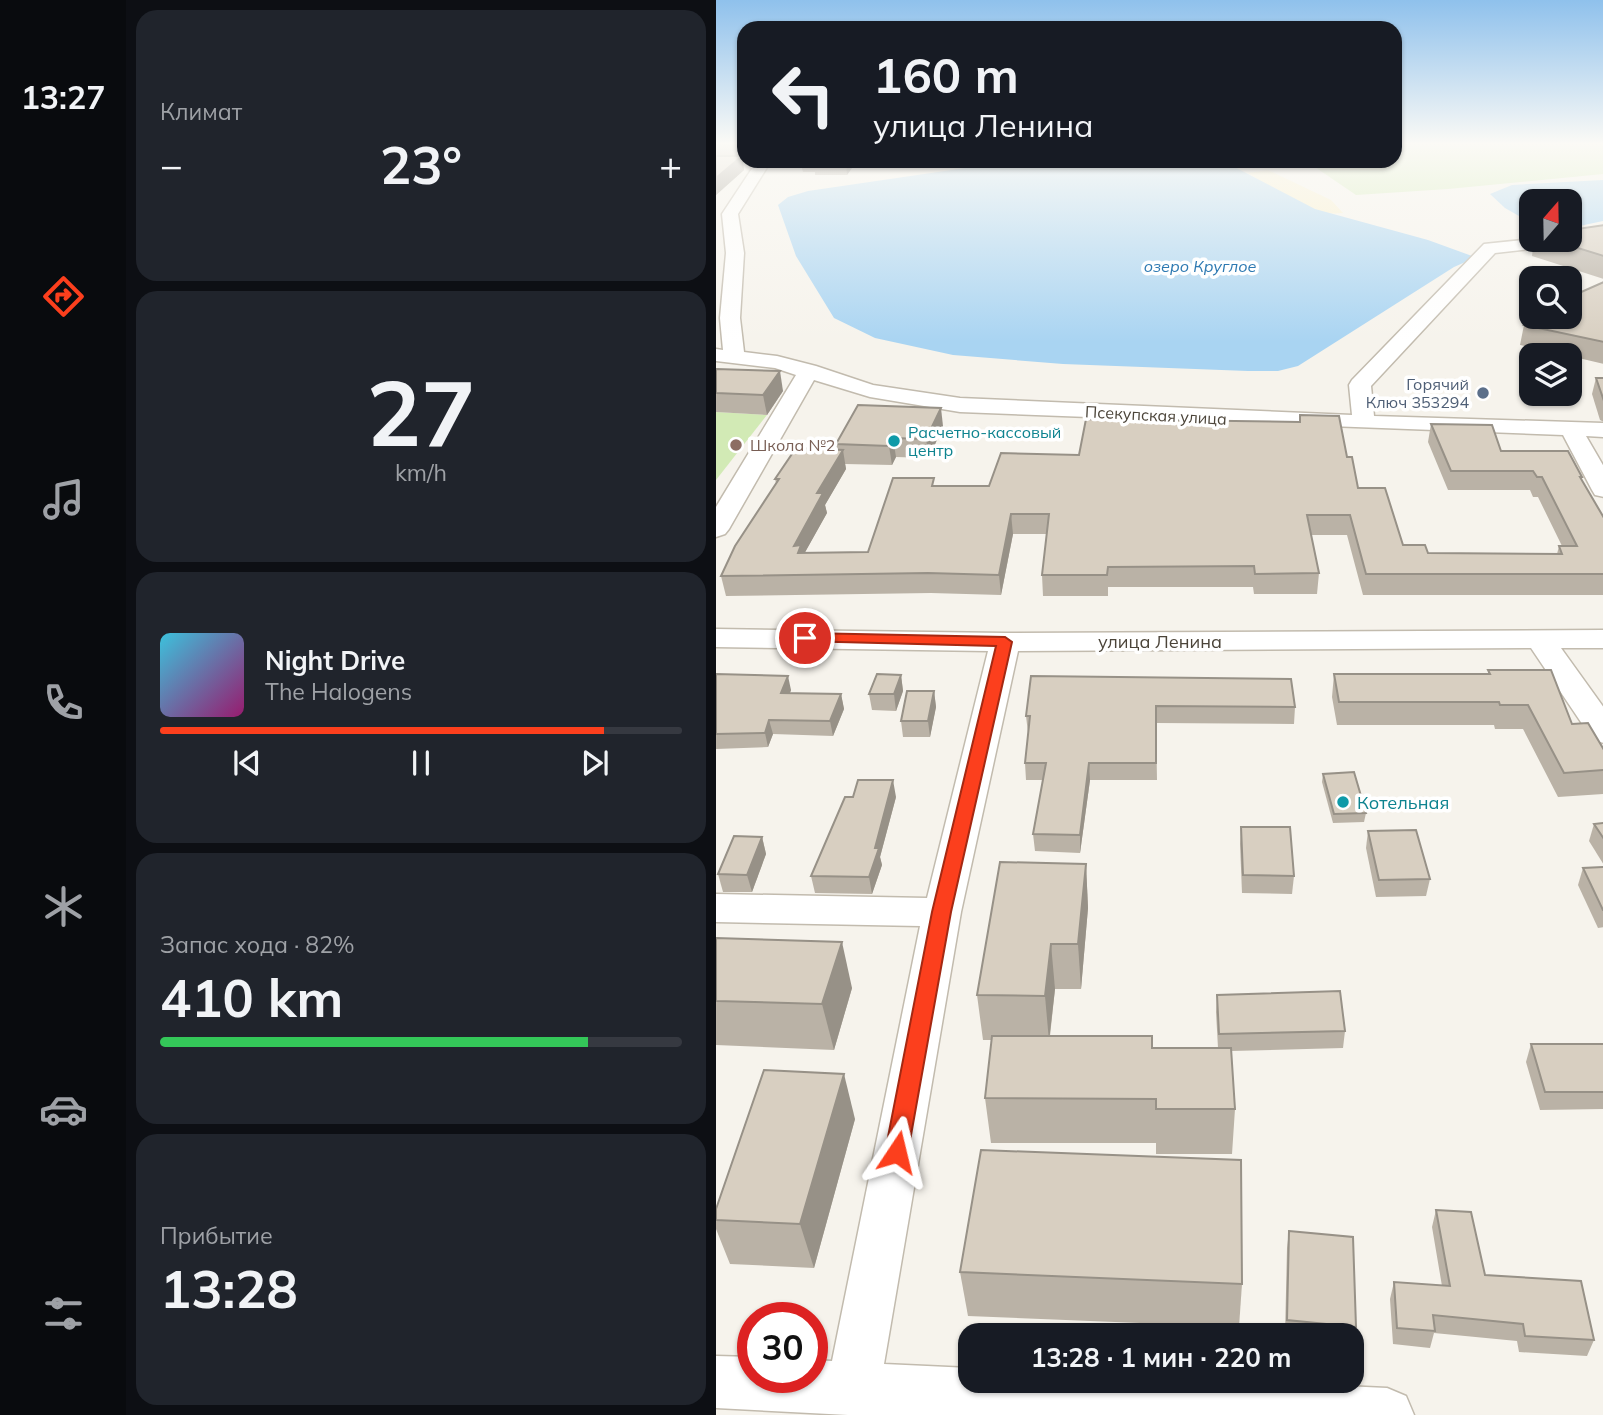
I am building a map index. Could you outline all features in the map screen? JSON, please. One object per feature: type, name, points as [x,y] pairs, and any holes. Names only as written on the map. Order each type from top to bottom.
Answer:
[{"type":"street","points":[[723,214],[735,253],[726,323],[725,356]]},
{"type":"street","points":[[1364,422],[1360,385],[1490,248],[1519,245]]},
{"type":"street","points":[[716,529],[809,370],[726,323]]},
{"type":"street","name":"Псекупская улица","points":[[725,356],[777,362],[870,391],[960,405],[1603,430]]},
{"type":"street","points":[[1571,429],[1603,490]]},
{"type":"street","name":"улица Ленина","points":[[723,633],[1005,642],[1603,639]]},
{"type":"street","points":[[1540,639],[1603,733]]},
{"type":"street","points":[[853,1390],[942,912],[1005,642]]},
{"type":"street","points":[[716,908],[942,912]]},
{"type":"street","points":[[716,1382],[1386,1415]]},
{"type":"green space","points":[[716,412],[767,415],[716,480]]},
{"type":"sand","points":[[1314,210],[1340,210],[1343,213],[1330,213]]},
{"type":"water","name":"озеро Круглое","points":[[780,210],[1319,210],[1428,240],[1472,256],[1470,260],[1454,267],[1298,366],[1278,371],[1248,371],[1063,364],[953,355],[875,338],[834,318],[796,256]]},
{"type":"water","points":[[1509,210],[1519,210],[1519,216]]},
{"type":"water","points":[[1582,210],[1603,210],[1603,221],[1582,225]]},
{"type":"building","points":[[1604,225],[1604,256],[1582,249],[1582,228]]},
{"type":"building","points":[[1604,282],[1604,342],[1543,329],[1582,329],[1582,292]]},
{"type":"building","points":[[716,369],[780,371],[763,395],[716,393]]},
{"type":"building","points":[[1596,378],[1604,378],[1604,401]]},
{"type":"building","points":[[858,405],[941,408],[926,439],[893,438],[889,446],[836,444]]},
{"type":"building","points":[[1300,415],[1339,416],[1347,457],[1352,457],[1358,488],[1385,488],[1403,545],[1425,545],[1428,553],[1562,554],[1559,546],[1577,546],[1542,477],[1537,477],[1533,471],[1451,471],[1431,424],[1492,425],[1501,451],[1568,451],[1604,518],[1604,574],[1366,574],[1350,515],[1307,515],[1319,573],[1255,574],[1254,566],[1108,567],[1107,575],[1042,575],[1049,514],[1011,514],[999,575],[928,573],[721,576],[735,546],[796,448],[843,450],[817,493],[823,493],[794,546],[801,545],[798,553],[868,552],[893,478],[934,478],[932,486],[989,486],[1001,453],[1079,455],[1086,419],[1300,422]]},
{"type":"building","points":[[1488,670],[1551,670],[1572,724],[1588,723],[1604,750],[1604,770],[1564,773],[1528,705],[1500,705],[1499,702],[1339,702],[1334,674],[1490,674]]},
{"type":"building","points":[[716,674],[788,676],[781,693],[841,694],[830,721],[769,720],[765,733],[716,734]]},
{"type":"building","points":[[877,674],[901,675],[894,694],[869,694]]},
{"type":"building","points":[[1031,676],[1291,679],[1295,707],[1156,706],[1156,763],[1089,763],[1080,835],[1033,834],[1046,763],[1025,763],[1030,716],[1026,716]]},
{"type":"building","points":[[907,691],[934,691],[928,721],[901,721]]},
{"type":"building","name":"Котельная","points":[[1354,772],[1366,813],[1334,814],[1323,774]]},
{"type":"building","points":[[858,780],[893,780],[875,848],[879,848],[869,877],[811,876],[845,797],[853,797]]},
{"type":"building","points":[[1604,823],[1604,839],[1594,824]]},
{"type":"building","points":[[1241,827],[1290,827],[1294,876],[1243,875]]},
{"type":"building","points":[[1416,830],[1430,879],[1379,880],[1368,831]]},
{"type":"building","points":[[734,836],[762,837],[747,875],[718,874]]},
{"type":"building","points":[[1000,862],[1086,864],[1078,944],[1051,944],[1045,996],[977,995]]},
{"type":"building","points":[[1604,867],[1604,910],[1603,910],[1583,868]]},
{"type":"building","points":[[716,938],[842,942],[822,1004],[716,1001]]},
{"type":"building","points":[[1340,991],[1345,1031],[1219,1034],[1217,995]]},
{"type":"building","points":[[992,1036],[1152,1036],[1152,1048],[1231,1048],[1235,1109],[1156,1109],[1156,1099],[985,1098]]},
{"type":"building","points":[[1531,1044],[1604,1044],[1604,1092],[1545,1092]]},
{"type":"building","points":[[764,1070],[844,1074],[800,1224],[716,1220],[716,1209]]},
{"type":"building","points":[[981,1150],[1241,1160],[1242,1284],[960,1272]]},
{"type":"building","points":[[1436,1210],[1471,1212],[1485,1275],[1581,1281],[1594,1340],[1525,1336],[1523,1324],[1433,1315],[1435,1331],[1397,1328],[1394,1282],[1450,1286]]},
{"type":"building","points":[[1289,1231],[1353,1237],[1356,1323],[1287,1320]]},
{"type":"place","name":"Горячий Ключ 353294","points":[[1483,393]]},
{"type":"place","name":"Расчетно-кассовый центр","points":[[894,441]]},
{"type":"place","name":"Школа №2","points":[[736,445]]},
{"type":"place","name":"Котельная","points":[[1343,802]]},
{"type":"route","points":[[805,638],[1005,642],[942,912],[897,1152]]}]
